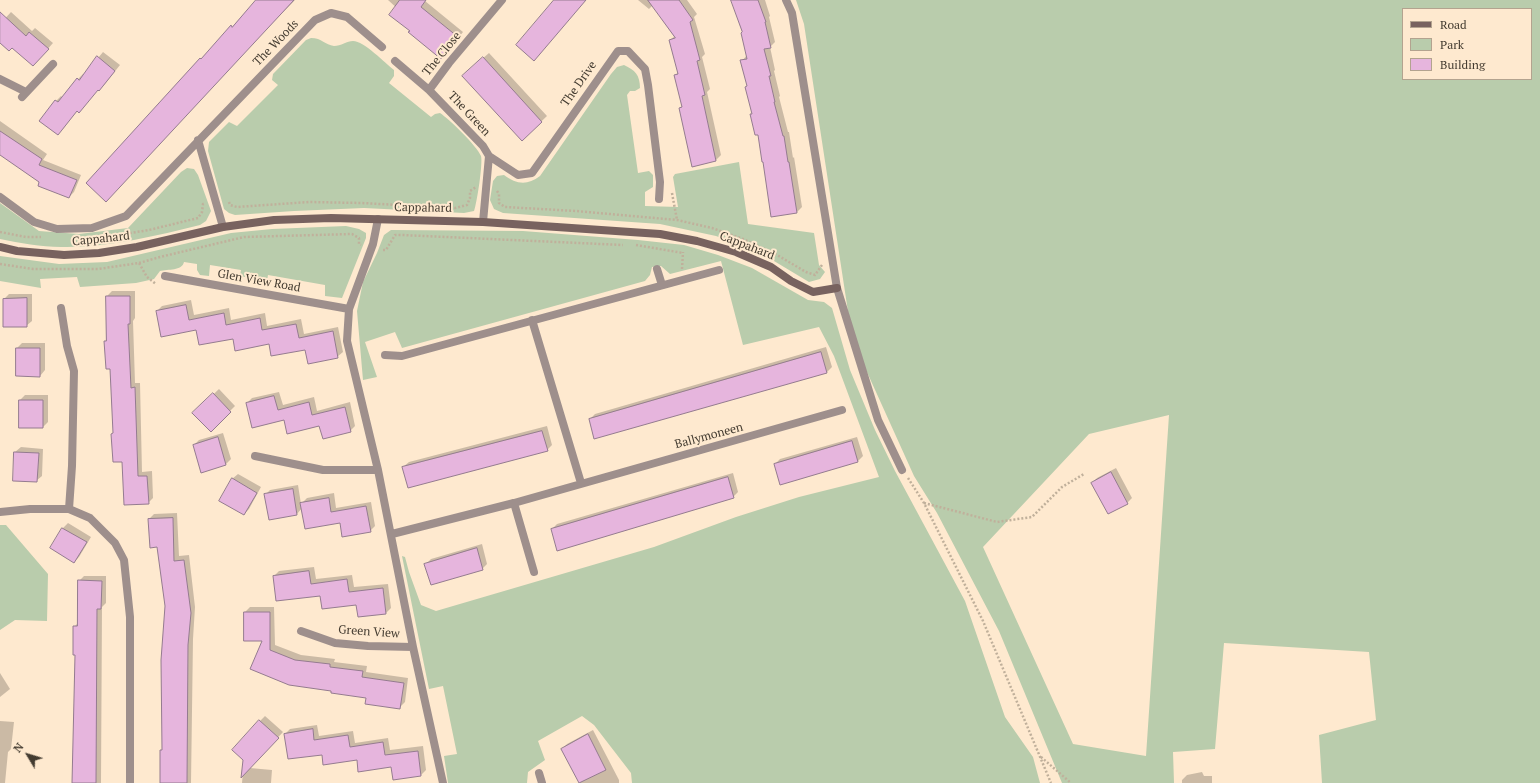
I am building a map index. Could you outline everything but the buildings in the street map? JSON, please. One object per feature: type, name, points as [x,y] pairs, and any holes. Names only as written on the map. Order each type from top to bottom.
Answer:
[{"type":"main road","name":"Cappahard","points":[[0,247],[17,251],[64,255],[99,253],[137,248],[223,227],[274,220],[331,218],[482,222],[660,234],[689,239],[736,252],[771,267],[791,281],[813,292],[838,288]]},
{"type":"street","name":"The Close","points":[[395,61],[429,90],[449,63],[502,0]]},
{"type":"street","points":[[786,0],[792,13],[838,288],[878,420],[902,470]]},
{"type":"street","name":"The Woods","points":[[0,197],[34,222],[57,229],[92,228],[126,216],[315,20],[331,12],[347,17],[382,46]]},
{"type":"street","name":"The Drive","points":[[489,156],[518,175],[532,173],[611,59],[618,51],[628,51],[644,69],[648,85],[660,182],[658,198]]},
{"type":"street","points":[[0,79],[24,94],[53,64]]},
{"type":"street","name":"The Green","points":[[429,90],[483,146],[489,156]]},
{"type":"street","points":[[198,140],[223,227]]},
{"type":"street","points":[[482,222],[489,156]]},
{"type":"street","points":[[378,220],[371,249],[349,309],[347,341],[392,534],[413,647],[443,783]]},
{"type":"street","points":[[657,269],[662,285]]},
{"type":"street","points":[[385,355],[402,356],[719,270]]},
{"type":"street","name":"Glen View Road","points":[[165,276],[349,309]]},
{"type":"street","points":[[61,308],[67,346],[74,371],[72,466],[69,509]]},
{"type":"street","points":[[532,320],[581,483]]},
{"type":"street","name":"Ballymoneen","points":[[392,534],[514,503],[842,410]]},
{"type":"street","points":[[255,456],[324,470],[378,470]]},
{"type":"street","points":[[514,503],[534,572]]},
{"type":"street","points":[[0,512],[30,509],[69,509],[90,518],[115,543],[124,560],[130,617],[130,783]]},
{"type":"street","name":"Green View","points":[[301,631],[335,643],[368,646],[413,647]]},
{"type":"street","points":[[539,773],[542,783]]},
{"type":"path","points":[[0,264],[40,269],[98,269],[139,264],[160,257],[244,237],[352,234],[359,238],[359,244],[371,249],[386,250],[395,235],[402,235],[637,245],[683,253]]},
{"type":"path","points":[[683,280],[683,253],[689,239]]},
{"type":"path","points":[[139,264],[147,277],[156,284],[165,276]]},
{"type":"path","points":[[902,470],[924,503],[983,621],[1051,783]]},
{"type":"path","points":[[924,503],[997,522],[1032,517],[1062,487],[1084,474]]},
{"type":"path","points":[[1040,756],[1071,783]]},
{"type":"green space","points":[[796,0],[1540,0],[1540,783],[1322,783],[1319,735],[1376,720],[1369,652],[1224,643],[1215,749],[1173,752],[1174,783],[1062,783],[999,631],[937,513],[914,476],[862,361],[849,318],[804,24]],"holes":[[[1169,415],[1146,756],[1073,744],[983,547],[1089,434]]]},
{"type":"green space","points":[[311,38],[318,39],[334,46],[353,41],[363,45],[394,70],[394,76],[389,83],[431,117],[440,113],[469,140],[481,156],[477,200],[474,211],[464,213],[364,208],[235,215],[224,209],[208,151],[209,142],[229,122],[237,126],[278,85],[272,80],[273,74],[306,40]]},
{"type":"green space","points":[[624,65],[638,76],[640,83],[640,88],[635,91],[630,91],[627,95],[638,173],[649,171],[653,175],[653,187],[645,192],[645,206],[678,207],[673,177],[675,174],[739,162],[748,224],[814,233],[819,265],[825,272],[820,279],[809,282],[759,252],[716,236],[660,224],[503,213],[494,209],[490,200],[493,181],[497,176],[504,175],[522,183],[531,181],[540,176],[611,74],[617,67]]},
{"type":"green space","points":[[187,168],[194,169],[198,175],[211,211],[206,221],[200,225],[96,246],[46,246],[0,239],[0,203],[39,231],[79,234],[128,228],[181,172]]},
{"type":"green space","points":[[346,226],[359,229],[366,233],[366,238],[342,298],[325,296],[325,285],[268,275],[267,281],[240,276],[241,270],[210,265],[209,276],[200,275],[197,270],[197,264],[184,262],[181,267],[160,271],[154,279],[136,283],[80,287],[77,277],[40,279],[41,288],[0,281],[0,256],[59,264],[107,262],[231,233],[272,229]]},
{"type":"green space","points":[[391,230],[523,231],[684,245],[718,255],[752,268],[808,300],[824,302],[832,308],[850,370],[875,430],[895,471],[965,601],[1005,717],[1033,757],[1040,783],[632,783],[631,773],[594,725],[582,716],[538,741],[545,760],[528,772],[527,783],[448,783],[444,756],[457,754],[443,686],[429,689],[402,556],[405,557],[421,605],[436,611],[654,547],[736,517],[799,497],[879,477],[834,356],[819,327],[743,345],[721,261],[670,274],[661,266],[652,267],[650,275],[645,281],[402,348],[395,332],[365,342],[377,377],[363,380],[357,311],[363,282],[384,235]]},
{"type":"green space","points":[[0,525],[6,525],[48,574],[47,621],[15,620],[0,630]]}]
